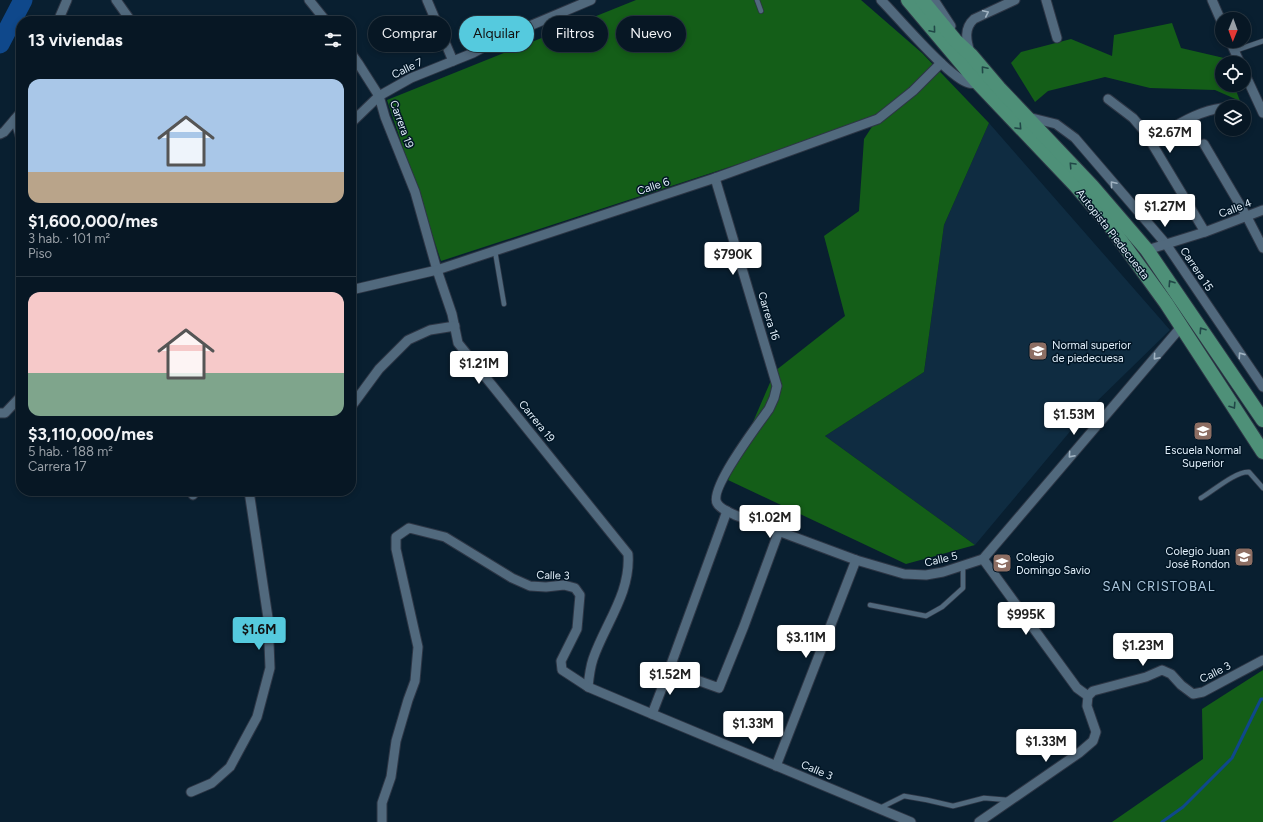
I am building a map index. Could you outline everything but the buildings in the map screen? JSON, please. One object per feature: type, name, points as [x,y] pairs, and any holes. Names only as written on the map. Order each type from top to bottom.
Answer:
[{"type":"highway","name":"Autopista Piedecuesta","points":[[908,0],[978,83],[1075,185],[1108,223],[1166,303],[1263,452]]},
{"type":"highway","name":"Autopista Piedecuesta","points":[[922,0],[955,40],[972,55],[1000,88],[1092,186],[1147,250],[1263,420]]},
{"type":"street","points":[[60,16],[67,0]]},
{"type":"street","points":[[116,0],[128,16]]},
{"type":"street","points":[[309,0],[322,16]]},
{"type":"street","points":[[427,0],[453,60]]},
{"type":"street","name":"Calle 7","points":[[356,118],[379,96],[411,78],[453,60],[570,4],[591,0]]},
{"type":"street","points":[[881,0],[941,63],[958,78],[969,83],[978,83]]},
{"type":"street","points":[[934,0],[951,27],[955,40]]},
{"type":"street","points":[[972,55],[967,42],[967,29],[969,23],[974,19],[1015,0]]},
{"type":"street","points":[[1046,0],[1057,38]]},
{"type":"street","points":[[1212,0],[1217,12]]},
{"type":"street","points":[[1233,48],[1236,56]]},
{"type":"street","name":"Carrera 19","points":[[356,60],[379,96],[385,117],[415,192],[437,270],[452,314],[458,343],[628,554],[628,578],[593,658],[588,687]]},
{"type":"street","name":"Calle 6","points":[[356,289],[437,270],[496,251],[715,178],[878,119],[913,91],[941,63]]},
{"type":"street","points":[[1251,87],[1263,113]]},
{"type":"street","points":[[1108,99],[1133,118],[1150,140],[1205,232]]},
{"type":"street","points":[[1150,140],[1196,115],[1215,109]]},
{"type":"street","points":[[0,134],[4,132],[16,117]]},
{"type":"street","name":"Carrera 15","points":[[1027,117],[1056,124],[1075,138],[1166,244],[1263,387]]},
{"type":"street","points":[[1204,144],[1247,217],[1263,248]]},
{"type":"street","name":"Carrera 16","points":[[715,178],[772,368]]},
{"type":"street","name":"Calle 4","points":[[1147,250],[1205,232],[1263,210]]},
{"type":"street","points":[[356,400],[379,369],[408,340],[430,330],[455,326]]},
{"type":"street","points":[[979,822],[1080,753],[1093,741],[1096,732],[1087,706],[1088,696],[1077,688],[983,559],[1181,327]]},
{"type":"street","name":"Calle 5","points":[[772,368],[778,386],[774,398],[769,409],[723,477],[715,497],[716,503],[728,511],[779,531],[856,560],[904,574],[926,575],[943,572],[983,559]]},
{"type":"street","points":[[0,413],[5,413],[16,401]]},
{"type":"street","points":[[191,792],[212,783],[230,767],[257,717],[270,668],[268,618],[250,496]]},
{"type":"street","points":[[652,714],[728,511]]},
{"type":"street","name":"Calle 3","points":[[382,822],[382,803],[391,777],[396,741],[415,681],[418,647],[396,549],[396,537],[409,528],[445,537],[512,578],[530,586],[546,587],[564,585],[575,588],[580,595],[577,629],[561,662],[562,670],[588,687],[879,809],[897,819],[911,822]]},
{"type":"street","points":[[669,670],[719,688],[744,626],[779,531]]},
{"type":"street","points":[[776,766],[856,560]]},
{"type":"street","name":"Calle 3","points":[[1088,696],[1093,691],[1146,677],[1162,670],[1171,674],[1181,685],[1193,694],[1203,692],[1263,660]]},
{"type":"lane","points":[[757,0],[761,11]]},
{"type":"lane","points":[[1234,51],[1263,41]]},
{"type":"lane","points":[[496,251],[504,304]]},
{"type":"lane","points":[[1201,498],[1238,474],[1245,472],[1249,472],[1263,488]]},
{"type":"lane","points":[[870,605],[926,616],[942,607],[963,588],[963,566]]},
{"type":"lane","points":[[879,809],[904,796],[953,806],[984,798],[1010,800]]},
{"type":"shaded area","name":"Normal superior de piedecuesa","points":[[989,123],[1170,330],[1088,410],[975,545],[825,436],[924,372],[944,225]]},
{"type":"green space","points":[[636,0],[861,0],[922,53],[989,123],[944,225],[924,372],[825,436],[975,545],[906,564],[728,480],[775,371],[845,316],[824,236],[859,211],[864,139],[877,119],[441,261],[387,100],[507,52],[534,52],[534,41],[542,38],[542,52],[608,52],[608,16],[596,16]]},
{"type":"green space","points":[[1172,23],[1181,48],[1215,56],[1215,90],[1150,88],[1105,77],[1048,91],[1035,102],[1011,63],[1021,52],[1071,39],[1112,56],[1114,35]]},
{"type":"green space","points":[[1220,92],[1237,92],[1240,100]]},
{"type":"green space","points":[[1263,670],[1263,822],[1112,822],[1203,759],[1202,709]]},
{"type":"waterway","points":[[0,44],[23,0]]},
{"type":"waterway","points":[[1162,822],[1183,807],[1232,758],[1261,699],[1263,699]]},
{"type":"place","name":"Normal superior de piedecuesa","points":[[1038,351]]},
{"type":"place","name":"Escuela Normal Superior","points":[[1203,431]]},
{"type":"place","name":"Colegio Juan José Rondon","points":[[1244,557]]},
{"type":"place","name":"Colegio Domingo Savio","points":[[1002,563]]},
{"type":"district","name":"SAN CRISTOBAL","points":[[1159,586]]}]
